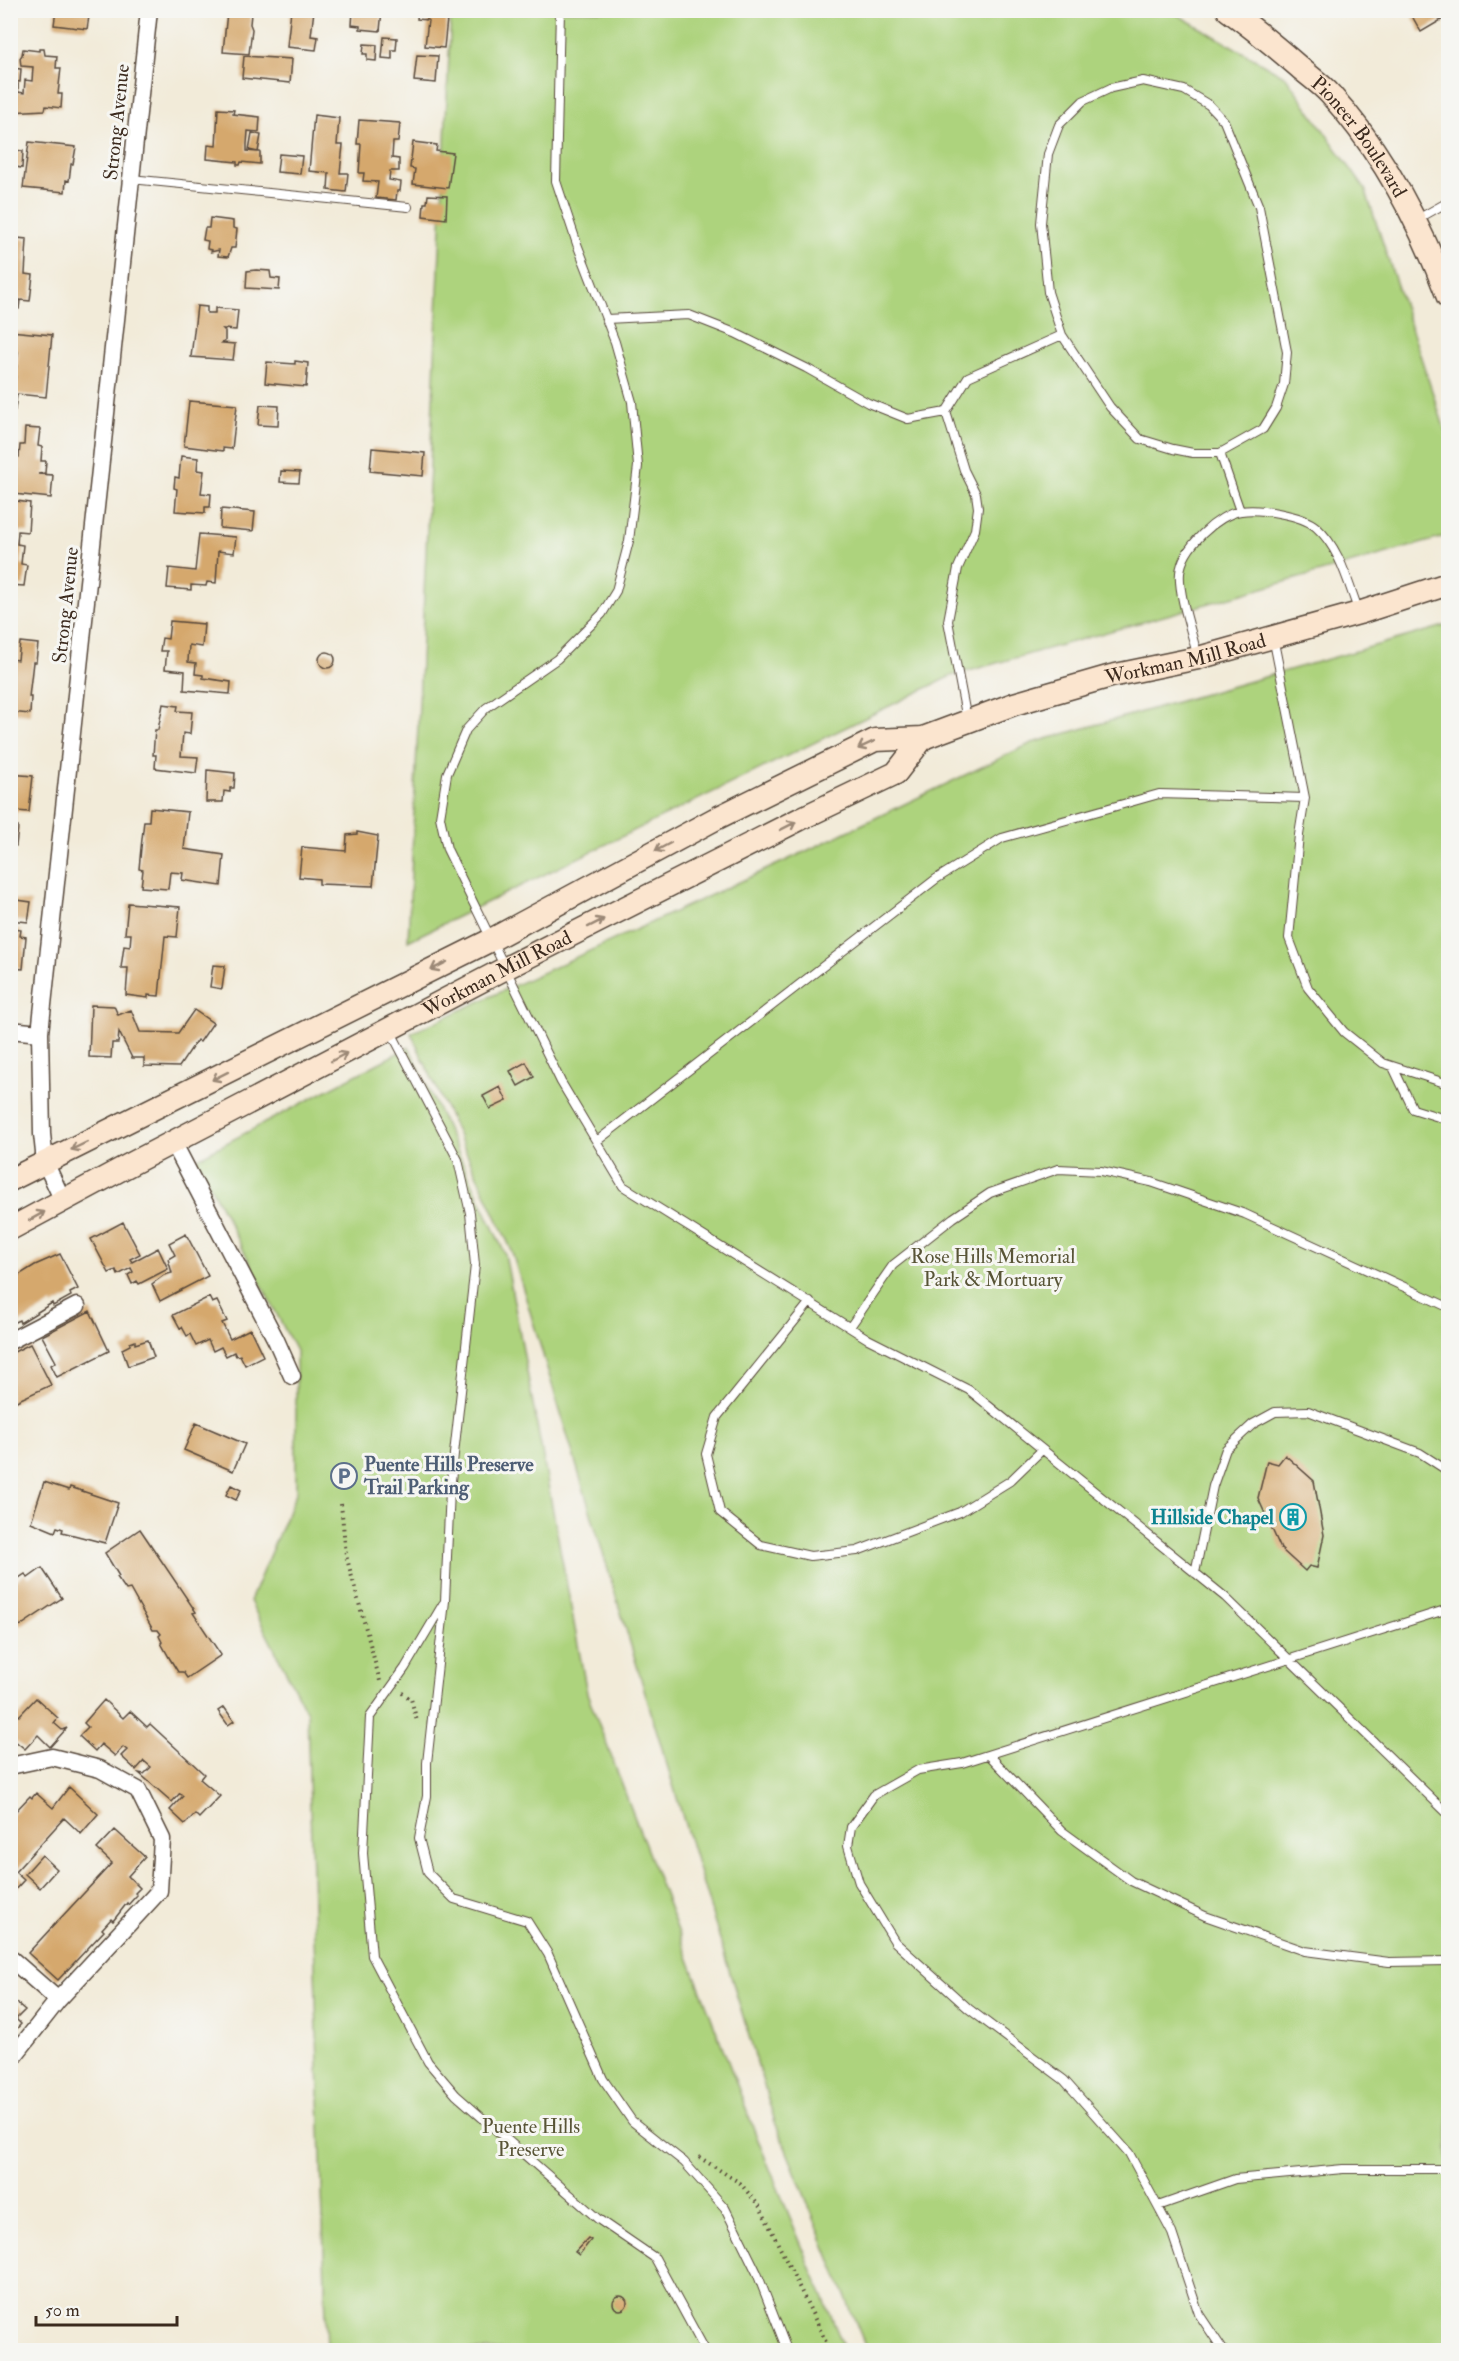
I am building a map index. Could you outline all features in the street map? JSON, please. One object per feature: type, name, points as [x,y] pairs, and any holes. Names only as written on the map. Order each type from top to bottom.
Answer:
[{"type":"main road","name":"Pioneer Boulevard","points":[[1228,10],[1252,27],[1329,93],[1371,144],[1404,196],[1429,247],[1449,297]]},
{"type":"main road","name":"Workman Mill Road","points":[[10,1180],[491,940],[715,819],[875,740],[924,738],[1014,704],[1111,676],[1198,658],[1359,613],[1449,584]]},
{"type":"main road","name":"Workman Mill Road","points":[[10,1229],[506,968],[896,773],[924,738]]},
{"type":"street","name":"Strong Avenue","points":[[63,1201],[45,1162],[42,1134],[40,1033],[149,10]]},
{"type":"street","points":[[10,1030],[40,1033]]},
{"type":"street","points":[[173,1142],[276,1340],[292,1376]]},
{"type":"street","points":[[10,1341],[77,1306]]},
{"type":"street","points":[[10,1766],[52,1757],[100,1769],[138,1790],[162,1839],[159,1892],[58,2000],[10,2061]]},
{"type":"street","points":[[10,1958],[58,2000]]},
{"type":"lane","points":[[560,10],[556,181],[577,244],[615,342],[632,402],[638,466],[629,541],[616,591],[602,614],[557,660],[486,708],[466,730],[447,774],[440,817],[447,849],[491,940],[561,1082],[623,1186],[850,1327],[969,1390],[1225,1598],[1449,1814]]},
{"type":"lane","points":[[1143,81],[1184,90],[1209,105],[1224,121],[1259,207],[1287,352],[1284,384],[1276,408],[1263,429],[1220,453],[1183,451],[1140,439],[1110,407],[1062,335],[1048,292],[1041,223],[1048,154],[1059,125],[1083,101],[1111,88],[1143,81]]},
{"type":"lane","points":[[131,179],[408,207]]},
{"type":"lane","points":[[1416,220],[1449,202]]},
{"type":"lane","points":[[606,319],[689,315],[735,333],[806,368],[868,403],[908,419],[946,412],[968,377],[1062,335]]},
{"type":"lane","points":[[946,412],[964,470],[976,494],[978,508],[975,531],[958,568],[948,621],[967,721]]},
{"type":"lane","points":[[1220,453],[1240,511]]},
{"type":"lane","points":[[1198,658],[1185,609],[1180,572],[1187,552],[1209,527],[1240,511],[1274,511],[1314,525],[1330,542],[1342,566],[1359,613]]},
{"type":"lane","points":[[1273,637],[1305,798],[1289,938],[1308,988],[1344,1032],[1383,1063],[1449,1084]]},
{"type":"lane","points":[[597,1142],[936,879],[1002,838],[1159,794],[1305,798]]},
{"type":"lane","points":[[390,1030],[458,1160],[470,1213],[475,1265],[451,1478],[445,1601],[427,1763],[427,1796],[419,1838],[428,1873],[454,1899],[527,1921],[548,1954],[603,2079],[632,2121],[684,2162],[725,2208],[757,2273],[787,2350]]},
{"type":"lane","points":[[1393,1066],[1413,1109],[1449,1120]]},
{"type":"lane","points":[[850,1327],[893,1264],[953,1218],[990,1193],[1058,1169],[1101,1171],[1152,1182],[1245,1214],[1449,1307]]},
{"type":"lane","points":[[810,1302],[717,1417],[706,1454],[720,1512],[761,1545],[810,1557],[857,1551],[960,1512],[1010,1481],[1042,1450]]},
{"type":"lane","points":[[1195,1573],[1213,1486],[1226,1449],[1253,1424],[1275,1412],[1308,1411],[1420,1453],[1449,1471]]},
{"type":"lane","points":[[445,1601],[405,1668],[370,1717],[363,1853],[372,1956],[428,2062],[456,2095],[598,2219],[655,2258],[705,2350]]},
{"type":"lane","points":[[1223,2350],[1199,2314],[1172,2233],[1129,2153],[1064,2080],[969,2009],[896,1942],[859,1883],[848,1846],[851,1827],[874,1795],[918,1770],[962,1763],[989,1755],[1449,1609]]},
{"type":"lane","points":[[989,1755],[1062,1831],[1131,1881],[1205,1916],[1305,1951],[1389,1962],[1449,1961]]},
{"type":"lane","points":[[1158,2206],[1235,2180],[1343,2169],[1449,2169]]},
{"type":"green space","points":[[451,11],[1171,11],[1286,77],[1365,189],[1448,439],[1448,536],[951,676],[408,941]]},
{"type":"green space","name":"Rose Hills Memorial Park & Mortuary","points":[[1448,625],[1448,2350],[867,2350],[775,2122],[511,1249],[411,1033],[798,855],[1032,743]]},
{"type":"green space","name":"Puente Hills Preserve","points":[[409,1047],[505,1254],[587,1693],[760,2145],[845,2350],[327,2350],[307,1713],[250,1601],[296,1493],[296,1351],[196,1159]]},
{"type":"building","points":[[56,10],[90,10],[87,29],[54,25]]},
{"type":"building","points":[[291,10],[314,10],[311,36],[318,37],[316,50],[287,47]]},
{"type":"building","points":[[353,10],[382,10],[380,31],[360,29],[360,26],[352,25]]},
{"type":"building","points":[[389,10],[415,10],[410,15],[389,13]]},
{"type":"building","points":[[418,10],[433,10],[433,18],[447,19],[444,48],[425,46],[428,20],[417,19]]},
{"type":"building","points":[[1422,10],[1448,10],[1448,16],[1421,32],[1412,16]]},
{"type":"building","points":[[227,12],[251,14],[249,54],[223,52]]},
{"type":"building","points":[[384,37],[397,38],[396,50],[392,50],[392,59],[382,58]]},
{"type":"building","points":[[364,44],[377,45],[376,61],[367,60],[367,54],[363,54]]},
{"type":"building","points":[[23,49],[39,51],[39,49],[44,49],[45,55],[57,56],[56,68],[61,68],[58,94],[62,94],[61,108],[46,106],[45,110],[10,112],[10,84],[18,84],[18,92],[24,93],[25,80],[32,81],[33,67],[21,66],[20,58]]},
{"type":"building","points":[[417,55],[438,56],[436,83],[414,81]]},
{"type":"building","points":[[244,56],[292,59],[290,83],[242,78]]},
{"type":"building","points":[[10,68],[21,69],[20,82],[10,81]]},
{"type":"building","points":[[218,109],[234,110],[233,114],[260,117],[259,132],[248,131],[247,151],[260,152],[260,164],[241,162],[237,165],[237,162],[207,159],[208,145],[216,146]]},
{"type":"building","points":[[314,115],[339,118],[337,145],[343,145],[340,173],[348,173],[346,192],[328,190],[329,173],[309,171]]},
{"type":"building","points":[[359,120],[400,123],[398,142],[393,142],[392,158],[399,159],[399,171],[390,171],[389,180],[401,182],[396,200],[376,198],[378,182],[363,181],[364,173],[359,173],[361,144],[357,144]]},
{"type":"building","points":[[252,133],[261,135],[258,152],[249,150]]},
{"type":"building","points":[[29,142],[76,147],[69,181],[66,180],[65,192],[23,188]]},
{"type":"building","points":[[413,142],[437,145],[436,151],[453,153],[448,188],[413,184],[415,169],[410,168]]},
{"type":"building","points":[[10,150],[23,151],[22,168],[10,166]]},
{"type":"building","points":[[279,154],[302,156],[300,174],[277,172]]},
{"type":"building","points":[[428,195],[447,196],[446,219],[423,216],[424,203],[427,203]]},
{"type":"building","points":[[210,218],[233,221],[233,228],[237,229],[235,248],[231,248],[228,257],[218,256],[219,250],[211,252],[212,250],[207,249],[208,241],[203,240],[205,228],[209,228]]},
{"type":"building","points":[[10,226],[18,227],[17,238],[27,239],[25,274],[33,275],[30,301],[20,300],[19,309],[10,308]]},
{"type":"building","points":[[247,271],[270,271],[271,278],[280,279],[279,290],[246,288]]},
{"type":"building","points":[[197,306],[207,307],[207,313],[215,313],[215,308],[238,310],[236,330],[223,329],[225,341],[222,343],[235,344],[233,360],[191,357]]},
{"type":"building","points":[[10,331],[52,335],[46,397],[17,394],[15,410],[10,409],[10,381],[15,382],[18,352],[10,351]]},
{"type":"building","points":[[295,361],[308,363],[306,387],[265,383],[267,362],[295,364]]},
{"type":"building","points":[[189,401],[237,405],[232,449],[223,448],[223,451],[184,446]]},
{"type":"building","points":[[260,405],[279,406],[278,426],[258,425]]},
{"type":"building","points":[[25,428],[40,429],[38,446],[42,447],[41,461],[46,461],[45,473],[38,474],[53,475],[51,498],[14,494],[16,478],[10,478],[10,456],[19,457],[20,445],[24,445]]},
{"type":"building","points":[[372,448],[425,453],[423,476],[370,471]]},
{"type":"building","points":[[181,456],[198,458],[197,470],[204,471],[201,493],[211,494],[210,507],[205,507],[205,513],[175,511],[177,489],[174,488],[175,477],[179,478]]},
{"type":"building","points":[[281,471],[300,472],[299,483],[280,482]]},
{"type":"building","points":[[10,500],[30,503],[28,532],[18,531],[17,544],[23,545],[21,564],[27,565],[24,586],[10,585]]},
{"type":"building","points":[[221,509],[255,512],[253,531],[220,528]]},
{"type":"building","points":[[199,534],[236,537],[234,553],[218,551],[216,583],[207,582],[206,586],[191,585],[191,590],[167,588],[169,568],[195,571]]},
{"type":"building","points":[[170,621],[204,624],[202,647],[189,645],[188,662],[196,663],[195,674],[203,675],[203,678],[231,682],[230,694],[184,690],[185,671],[165,669],[167,651],[160,651],[162,638],[168,639]]},
{"type":"building","points":[[20,642],[38,644],[36,662],[33,662],[29,697],[31,697],[30,714],[10,712],[10,659],[18,660]]},
{"type":"building","points":[[327,652],[333,654],[335,660],[333,666],[327,668],[321,666],[319,660],[321,654]]},
{"type":"building","points":[[163,704],[178,706],[177,711],[192,712],[190,734],[183,733],[181,756],[198,757],[196,773],[155,768],[156,755],[153,755],[155,730],[158,730]]},
{"type":"building","points":[[207,770],[235,773],[234,788],[230,788],[230,792],[224,791],[223,802],[206,802]]},
{"type":"building","points":[[10,774],[33,776],[29,812],[16,811],[15,827],[18,827],[16,846],[10,845]]},
{"type":"building","points":[[150,808],[188,812],[184,849],[224,855],[221,886],[182,880],[183,873],[170,872],[168,889],[141,887],[143,870],[139,869],[144,821],[149,821]]},
{"type":"building","points":[[357,832],[378,836],[373,886],[319,884],[319,879],[299,877],[302,847],[346,851],[347,835],[357,834]]},
{"type":"building","points":[[10,899],[31,902],[28,922],[10,920]]},
{"type":"building","points":[[128,903],[180,907],[177,937],[165,936],[159,996],[148,995],[148,998],[126,995],[128,968],[121,968],[124,946],[130,947],[131,934],[125,934]]},
{"type":"building","points":[[10,928],[21,930],[20,936],[26,937],[23,969],[10,968]]},
{"type":"building","points":[[213,965],[225,966],[222,989],[210,987]]},
{"type":"building","points":[[91,1005],[114,1006],[118,1015],[131,1010],[140,1032],[178,1033],[194,1010],[213,1023],[200,1042],[197,1040],[179,1067],[144,1066],[144,1058],[132,1058],[119,1032],[118,1043],[112,1043],[111,1058],[89,1057]]},
{"type":"building","points":[[526,1062],[534,1077],[518,1086],[510,1071]]},
{"type":"building","points":[[500,1087],[507,1101],[490,1109],[483,1096]]},
{"type":"building","points":[[123,1222],[140,1254],[130,1259],[132,1262],[158,1248],[168,1269],[139,1284],[137,1281],[132,1284],[128,1275],[133,1272],[131,1268],[118,1275],[116,1270],[109,1273],[91,1239]]},
{"type":"building","points":[[186,1234],[208,1276],[160,1301],[152,1284],[164,1275],[172,1273],[168,1259],[175,1255],[169,1243]]},
{"type":"building","points":[[60,1254],[78,1289],[70,1293],[71,1296],[53,1306],[52,1303],[20,1323],[19,1320],[10,1324],[10,1278]]},
{"type":"building","points":[[209,1297],[212,1303],[217,1301],[227,1321],[222,1323],[230,1339],[250,1329],[263,1356],[245,1365],[240,1355],[236,1356],[234,1352],[226,1356],[221,1347],[213,1351],[208,1340],[196,1346],[190,1334],[187,1336],[173,1315]]},
{"type":"building","points":[[90,1311],[109,1351],[57,1377],[51,1365],[56,1362],[42,1336]]},
{"type":"building","points":[[148,1340],[154,1357],[128,1366],[122,1349],[135,1341],[135,1344]]},
{"type":"building","points":[[30,1344],[51,1385],[10,1404],[10,1354]]},
{"type":"building","points":[[196,1423],[245,1444],[233,1471],[184,1450]]},
{"type":"building","name":"Hillside Chapel","points":[[1285,1455],[1314,1481],[1324,1535],[1317,1568],[1309,1566],[1305,1571],[1281,1549],[1258,1498],[1267,1461],[1278,1464]]},
{"type":"building","points":[[44,1482],[69,1490],[70,1487],[118,1503],[105,1543],[62,1532],[63,1529],[57,1527],[55,1532],[31,1522]]},
{"type":"building","points":[[231,1485],[241,1490],[236,1500],[226,1495]]},
{"type":"building","points":[[140,1529],[196,1612],[193,1613],[221,1655],[187,1678],[183,1672],[178,1672],[161,1643],[159,1636],[161,1634],[158,1630],[153,1630],[130,1589],[126,1590],[117,1577],[119,1576],[105,1553]]},
{"type":"building","points":[[42,1568],[62,1598],[20,1626],[14,1616],[10,1618],[10,1590],[13,1588],[10,1584],[25,1574],[28,1578]]},
{"type":"building","points":[[36,1698],[58,1718],[54,1723],[62,1730],[67,1728],[50,1747],[38,1735],[25,1749],[15,1741],[10,1750],[10,1709],[19,1716]]},
{"type":"building","points":[[104,1700],[123,1718],[130,1711],[147,1727],[150,1724],[204,1774],[200,1779],[220,1796],[199,1818],[195,1814],[185,1824],[170,1810],[183,1796],[180,1793],[172,1802],[139,1773],[144,1774],[151,1767],[144,1761],[136,1770],[121,1756],[127,1750],[123,1747],[115,1756],[101,1744],[95,1751],[79,1736],[88,1727],[84,1723]]},
{"type":"building","points":[[224,1707],[234,1721],[228,1725],[218,1711]]},
{"type":"building","points":[[69,1787],[98,1814],[81,1834],[64,1818],[15,1872],[24,1880],[10,1895],[10,1817],[30,1796],[32,1798],[36,1793],[53,1808]]},
{"type":"building","points":[[115,1830],[145,1857],[128,1876],[140,1888],[135,1893],[137,1895],[128,1905],[127,1903],[113,1921],[111,1919],[102,1929],[104,1931],[58,1980],[28,1953],[112,1863],[97,1849]]},
{"type":"building","points":[[42,1855],[57,1869],[40,1888],[25,1874]]},
{"type":"building","points":[[10,1997],[25,2010],[16,2019],[21,2024],[10,2036]]},
{"type":"building","points":[[588,2238],[591,2240],[579,2255],[575,2252]]},
{"type":"building","points":[[620,2296],[625,2298],[627,2303],[625,2308],[620,2310],[615,2308],[613,2303],[615,2298]]},
{"type":"place","name":"Puente Hills Preserve Trail Parking","points":[[344,1476]]},
{"type":"place","name":"Hillside Chapel","points":[[1293,1517]]}]
